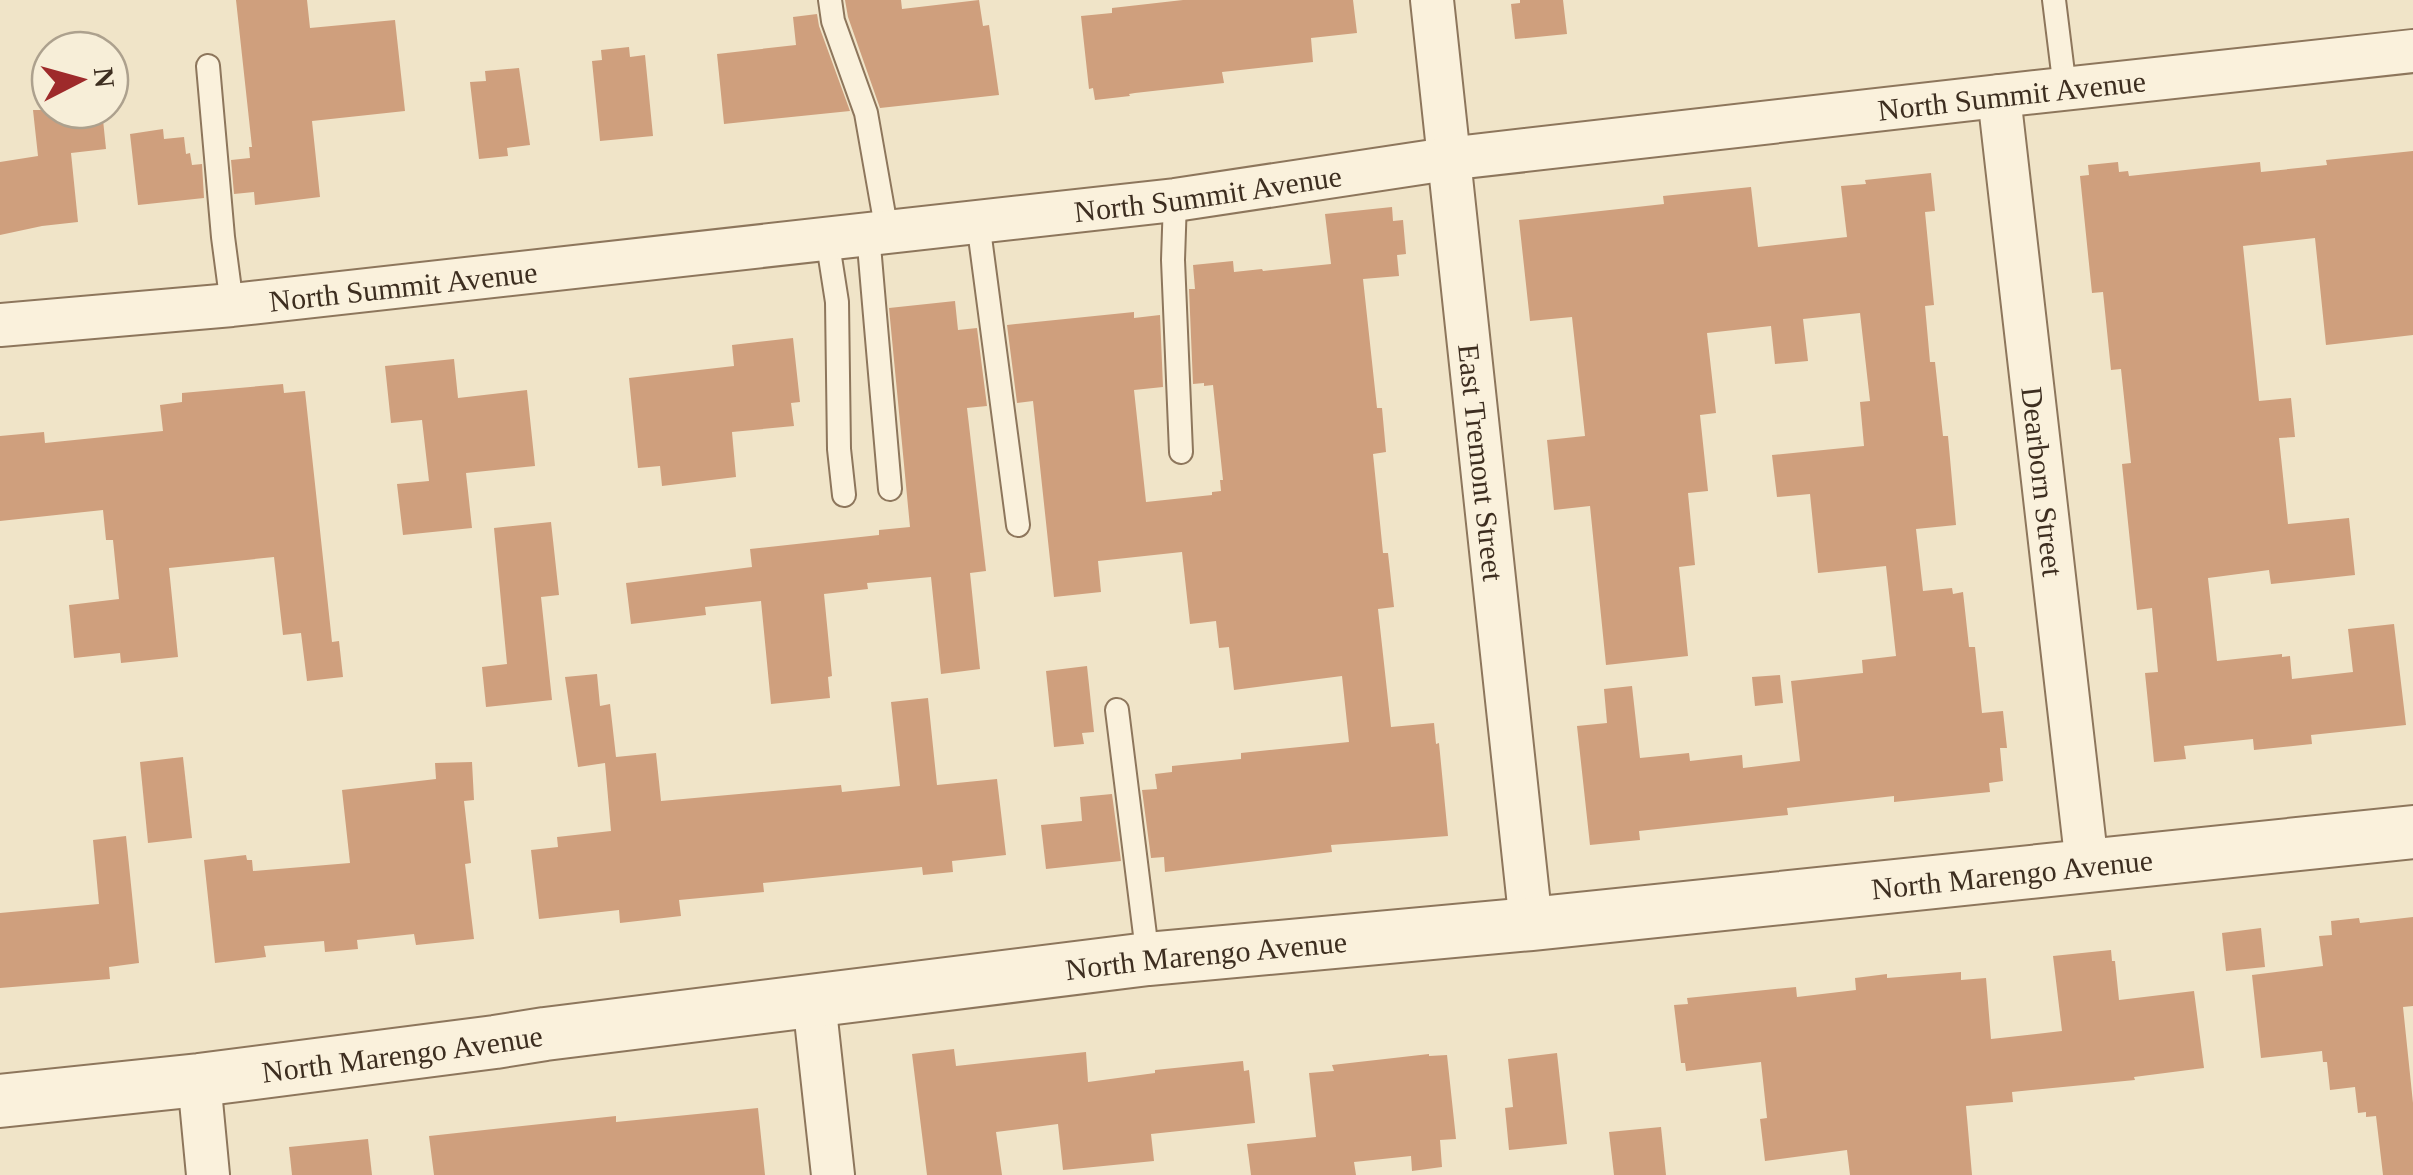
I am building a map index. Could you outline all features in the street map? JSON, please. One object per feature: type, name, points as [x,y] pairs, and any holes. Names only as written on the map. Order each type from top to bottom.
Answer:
[{"type":"street","name":"East Tremont Street","points":[[1432,0],[1531,924]]},
{"type":"street","name":"North Summit Avenue","points":[[0,325],[232,304],[1174,200],[1447,159],[2413,51]]},
{"type":"street","name":"Dearborn Street","points":[[1999,96],[2088,865]]},
{"type":"street","name":"North Marengo Avenue","points":[[0,1101],[198,1080],[1148,959],[1531,924],[2413,832]]},
{"type":"street","points":[[814,1001],[833,1175]]},
{"type":"street","points":[[198,1080],[208,1175]]},
{"type":"lane","points":[[830,0],[866,113],[861,235],[890,489]]},
{"type":"lane","points":[[2054,0],[2065,89]]},
{"type":"lane","points":[[208,66],[232,304]]},
{"type":"lane","points":[[1174,200],[1181,452]]},
{"type":"lane","points":[[978,222],[1018,525]]},
{"type":"lane","points":[[844,495],[839,450],[837,302],[861,235]]},
{"type":"lane","points":[[1116,710],[1148,959]]},
{"type":"building","points":[[236,0],[307,0],[310,28],[395,20],[405,111],[312,121],[320,197],[255,205],[254,192],[234,194],[231,160],[250,158],[252,147]]},
{"type":"building","points":[[845,0],[901,0],[902,9],[979,0],[983,26],[989,25],[999,95],[880,108]]},
{"type":"building","points":[[1183,0],[1353,0],[1357,33],[1311,38],[1313,62],[1222,72],[1224,83],[1095,100],[1093,88],[1089,89],[1081,16],[1112,13],[1112,8]]},
{"type":"building","points":[[1520,0],[1563,0],[1567,34],[1515,39],[1511,4]]},
{"type":"building","points":[[817,14],[850,111],[724,124],[717,54],[796,45],[793,17]]},
{"type":"building","points":[[629,47],[630,57],[645,55],[653,136],[600,141],[592,61],[602,60],[601,50]]},
{"type":"building","points":[[519,68],[530,145],[507,148],[508,156],[479,159],[470,82],[486,81],[485,71]]},
{"type":"building","points":[[163,129],[164,139],[184,137],[192,165],[202,164],[204,198],[138,205],[130,134]]},
{"type":"building","points":[[35,130],[104,130],[106,149],[71,153],[78,222],[0,235],[0,162],[38,156]]},
{"type":"building","points":[[2413,151],[2413,335],[2326,345],[2315,238],[2243,246],[2259,401],[2291,398],[2295,437],[2279,438],[2288,524],[2349,518],[2355,575],[2271,584],[2269,570],[2208,578],[2217,661],[2282,654],[2290,656],[2292,679],[2353,672],[2348,629],[2394,624],[2406,725],[2311,735],[2312,744],[2254,750],[2253,739],[2184,746],[2186,759],[2154,762],[2145,673],[2158,672],[2152,608],[2137,610],[2122,464],[2131,463],[2121,369],[2111,370],[2103,292],[2092,293],[2080,176],[2089,175],[2088,165],[2118,162],[2119,172],[2128,171],[2129,176],[2260,162],[2261,172]]},
{"type":"building","points":[[1931,173],[1935,211],[1925,212],[1934,305],[1925,306],[1943,436],[1948,436],[1956,525],[1916,529],[1923,591],[1952,588],[1953,594],[1963,592],[1969,647],[1975,647],[1982,713],[2003,711],[2007,748],[2000,748],[2003,781],[1989,783],[1990,792],[1894,802],[1894,796],[1787,808],[1788,815],[1639,831],[1640,840],[1590,845],[1577,726],[1607,723],[1604,689],[1632,686],[1640,758],[1689,753],[1690,761],[1742,755],[1743,768],[1800,761],[1791,681],[1863,673],[1862,660],[1896,656],[1886,566],[1818,573],[1810,494],[1777,497],[1772,455],[1864,446],[1860,402],[1870,401],[1860,313],[1803,319],[1808,361],[1775,364],[1771,326],[1707,333],[1716,413],[1700,415],[1708,491],[1688,493],[1695,565],[1679,567],[1688,656],[1606,665],[1590,506],[1554,510],[1547,440],[1585,436],[1572,317],[1530,321],[1519,220],[1664,204],[1663,196],[1751,187],[1758,247],[1847,237],[1841,186]]},
{"type":"building","points":[[1392,207],[1393,221],[1403,220],[1406,254],[1397,255],[1399,276],[1363,279],[1377,408],[1382,408],[1386,452],[1373,454],[1383,553],[1388,553],[1394,607],[1378,609],[1391,727],[1434,723],[1448,836],[1331,845],[1332,852],[1165,872],[1164,857],[1151,858],[1142,790],[1157,789],[1155,774],[1172,772],[1172,766],[1241,759],[1241,753],[1349,742],[1342,676],[1234,690],[1229,647],[1219,648],[1216,621],[1190,624],[1182,552],[1098,561],[1101,592],[1054,597],[1033,401],[1017,403],[1007,325],[1134,312],[1134,318],[1160,315],[1163,387],[1134,390],[1146,502],[1212,495],[1221,491],[1223,480],[1213,385],[1193,384],[1189,289],[1195,289],[1193,265],[1233,261],[1234,272],[1331,264],[1325,214]]},
{"type":"building","points":[[955,301],[958,330],[977,328],[987,406],[967,408],[986,571],[970,573],[980,669],[941,674],[931,577],[867,583],[868,589],[824,594],[832,676],[828,677],[830,698],[771,704],[761,601],[705,607],[706,615],[631,624],[626,583],[752,567],[750,549],[879,535],[879,530],[910,527],[889,308]]},
{"type":"building","points":[[793,338],[800,402],[791,403],[794,426],[732,432],[736,477],[662,486],[660,466],[638,468],[629,378],[734,366],[732,345]]},
{"type":"building","points":[[454,359],[458,398],[527,390],[535,466],[466,473],[472,528],[403,535],[397,484],[429,481],[422,420],[391,423],[385,366]]},
{"type":"building","points":[[283,384],[284,393],[305,391],[332,642],[339,641],[343,677],[307,681],[301,633],[283,635],[274,557],[169,568],[178,657],[121,663],[120,653],[74,658],[69,605],[119,599],[113,540],[106,540],[103,510],[0,521],[0,436],[44,432],[45,443],[163,431],[160,405],[182,402],[182,393]]},
{"type":"building","points":[[551,522],[559,595],[541,597],[552,700],[486,707],[482,667],[507,664],[494,528]]},
{"type":"building","points":[[1087,666],[1094,732],[1082,733],[1084,744],[1054,747],[1046,671]]},
{"type":"building","points":[[597,674],[600,706],[610,704],[616,757],[656,753],[661,801],[841,785],[842,792],[900,786],[891,702],[928,698],[937,785],[997,779],[1006,855],[952,861],[953,872],[923,875],[922,867],[763,883],[764,892],[679,900],[681,916],[620,923],[619,910],[539,919],[531,850],[558,847],[557,837],[611,831],[605,763],[578,767],[565,677]]},
{"type":"building","points":[[1780,675],[1783,703],[1755,706],[1752,677]]},
{"type":"building","points":[[183,757],[192,838],[148,843],[140,762]]},
{"type":"building","points":[[472,762],[474,800],[464,801],[471,863],[465,864],[474,939],[416,945],[414,934],[357,940],[358,949],[325,952],[324,941],[264,946],[266,957],[215,963],[204,860],[246,855],[247,860],[252,860],[253,871],[350,863],[342,790],[436,779],[435,763]]},
{"type":"building","points":[[1112,794],[1121,861],[1046,869],[1041,825],[1082,821],[1080,797]]},
{"type":"building","points":[[126,836],[139,963],[109,967],[110,979],[0,988],[0,913],[99,904],[93,840]]},
{"type":"building","points":[[2413,917],[2413,1006],[2403,1007],[2413,1103],[2413,1175],[2383,1175],[2376,1116],[2358,1113],[2355,1087],[2330,1090],[2322,1051],[2261,1058],[2252,975],[2323,966],[2319,936],[2332,935],[2331,921],[2359,918],[2360,923]]},
{"type":"building","points":[[2261,928],[2265,967],[2226,971],[2222,933]]},
{"type":"building","points":[[2111,950],[2119,1000],[2194,991],[2204,1068],[2134,1077],[2135,1080],[2012,1092],[2013,1102],[1966,1106],[1972,1175],[1850,1175],[1847,1150],[1765,1161],[1760,1119],[1767,1118],[1761,1062],[1686,1071],[1685,1063],[1681,1063],[1674,1005],[1688,1004],[1687,998],[1796,987],[1797,997],[1856,990],[1855,978],[1887,974],[1887,978],[1961,972],[1961,980],[1986,978],[1991,1039],[2062,1031],[2053,956]]},
{"type":"building","points":[[954,1049],[956,1066],[1086,1052],[1088,1082],[1243,1061],[1244,1071],[1249,1070],[1255,1123],[1151,1134],[1154,1161],[1063,1170],[1058,1124],[996,1132],[1002,1175],[927,1175],[912,1054]]},
{"type":"building","points":[[1557,1053],[1567,1144],[1509,1150],[1505,1108],[1513,1107],[1508,1059]]},
{"type":"building","points":[[1447,1055],[1456,1139],[1440,1140],[1442,1167],[1412,1171],[1411,1156],[1354,1162],[1356,1175],[1251,1175],[1247,1144],[1316,1137],[1309,1073],[1334,1071],[1332,1065]]},
{"type":"building","points":[[758,1108],[765,1175],[434,1175],[429,1136],[616,1116],[616,1122]]},
{"type":"building","points":[[1661,1127],[1666,1175],[1614,1175],[1609,1132]]},
{"type":"building","points":[[368,1139],[372,1175],[292,1175],[289,1147]]}]
